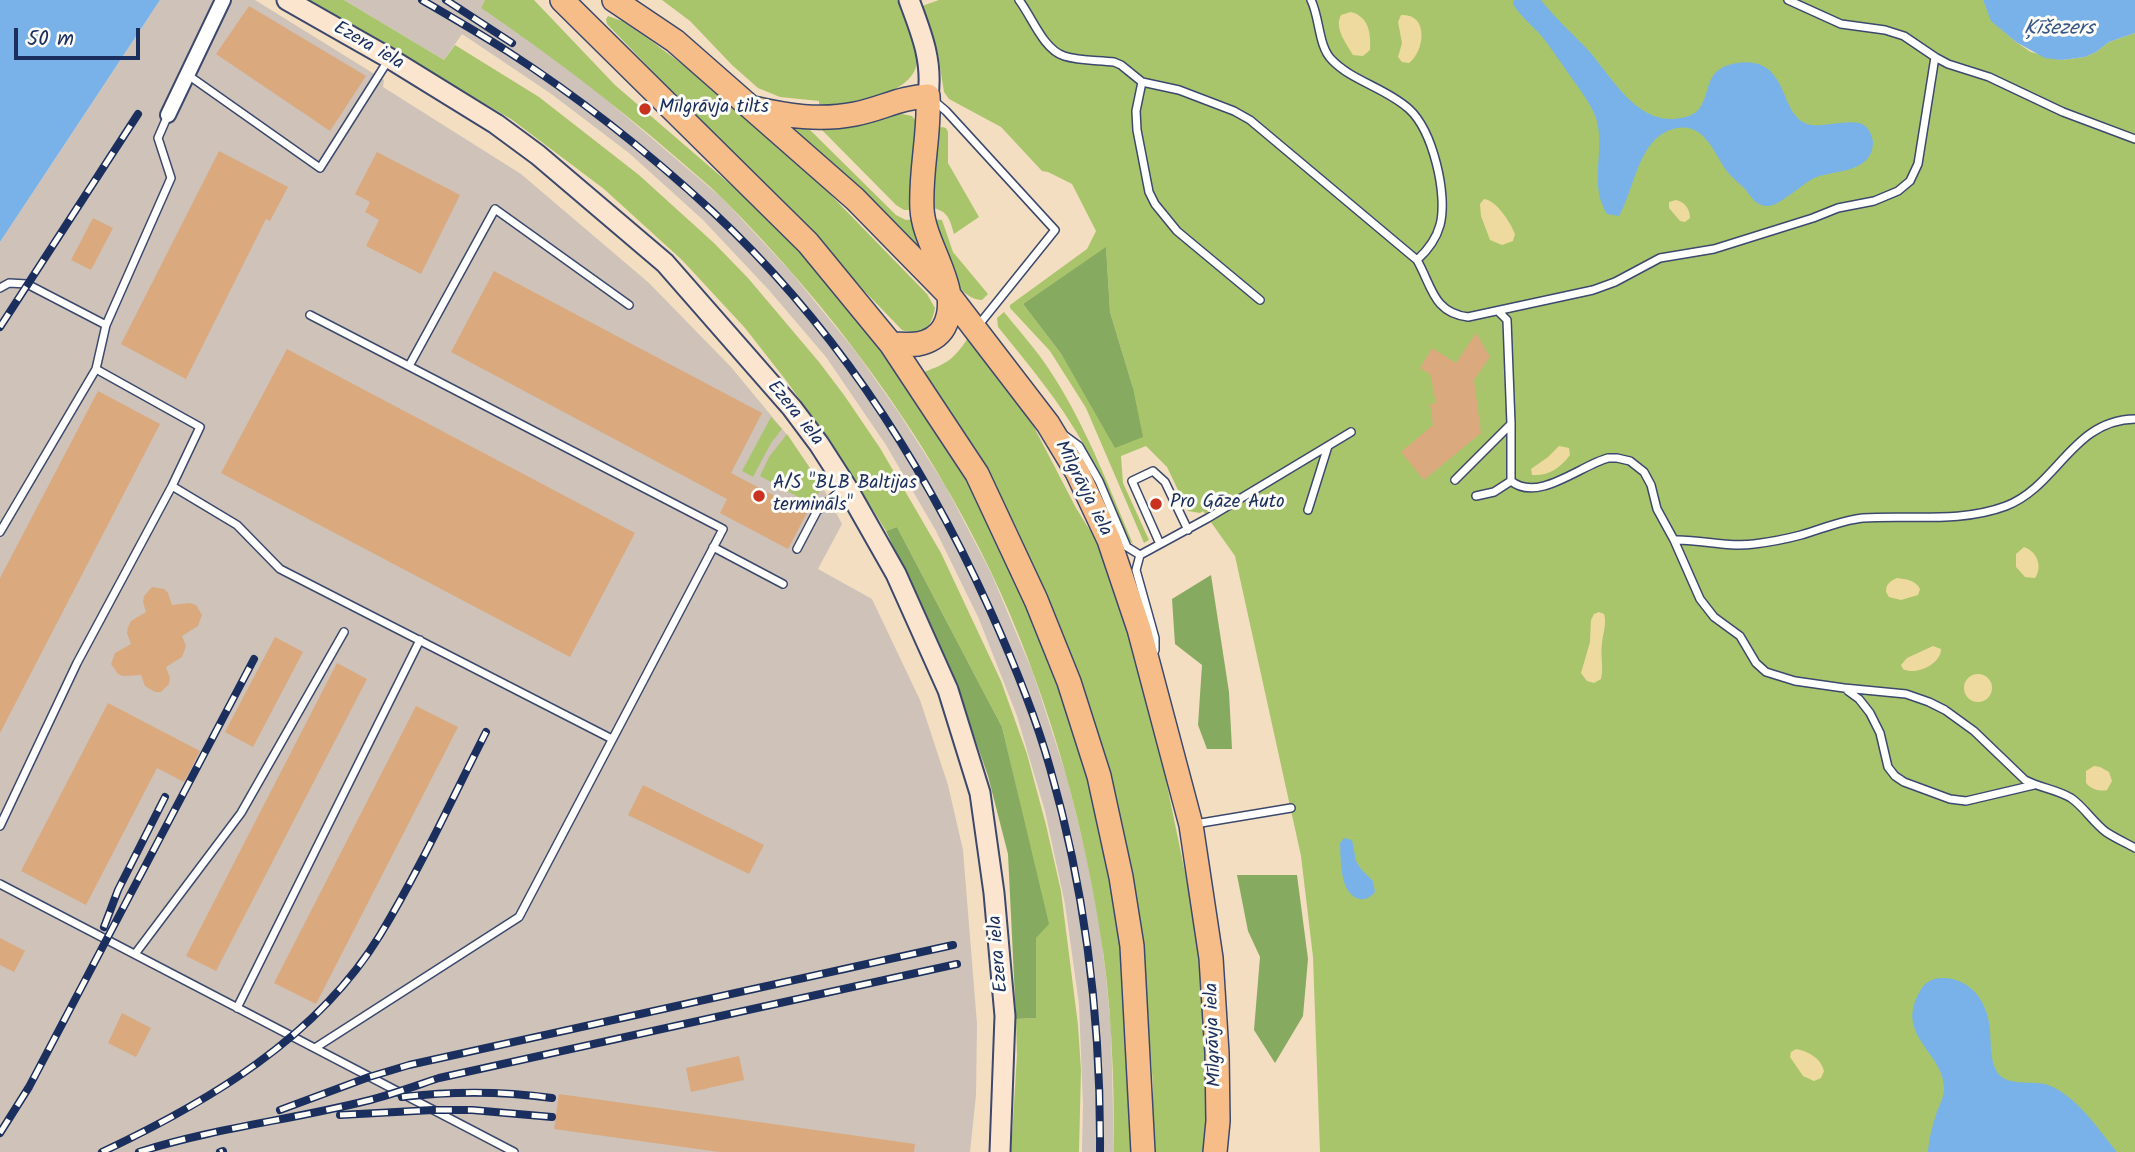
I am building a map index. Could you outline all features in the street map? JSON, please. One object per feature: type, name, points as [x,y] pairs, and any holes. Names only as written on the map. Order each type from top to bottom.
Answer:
[{"type":"main road","points":[[562,0],[808,243],[891,344],[977,474],[1069,682],[1099,776],[1121,877],[1132,946],[1143,1152]]},
{"type":"main road","name":"Mīlgrāvja iela","points":[[614,0],[675,41],[855,199],[949,295],[1048,424],[1082,482],[1109,540],[1139,629],[1191,825],[1211,958],[1217,1053],[1215,1152]]},
{"type":"main road","points":[[751,108],[787,116],[836,117],[857,114],[909,97],[928,96],[922,213],[949,295],[950,316],[939,336],[920,344],[891,344]]},
{"type":"street","points":[[167,115],[223,0]]},
{"type":"street","name":"Ezera iela","points":[[287,0],[389,58],[496,124],[538,155],[665,263],[792,408],[846,486],[896,574],[948,690],[980,793],[994,893],[1005,1016],[1000,1152]]},
{"type":"street","points":[[909,0],[925,41],[929,60],[928,96]]},
{"type":"lane","points":[[1019,0],[1057,53],[1070,58],[1114,62],[1142,82],[1179,90],[1250,120],[1417,260],[1440,306],[1451,314],[1468,317],[1603,287],[1668,256],[1714,249],[1838,208],[1874,201],[1898,191],[1910,181],[1918,164],[1935,57]]},
{"type":"lane","points":[[1311,0],[1325,49],[1332,60],[1354,76],[1391,95],[1415,115],[1426,131],[1443,203],[1440,225],[1424,260],[1424,272]]},
{"type":"lane","points":[[1788,0],[1841,24],[1885,30],[1904,36],[1952,65],[1989,77],[2063,112],[2135,139]]},
{"type":"lane","points":[[188,75],[320,168],[389,58]]},
{"type":"lane","points":[[1932,71],[1939,65],[1952,65]]},
{"type":"lane","points":[[1133,74],[1138,100]]},
{"type":"lane","points":[[1142,82],[1136,111],[1137,130],[1149,192],[1155,204],[1177,231],[1260,300]]},
{"type":"lane","points":[[1138,100],[1145,90],[1158,86]]},
{"type":"lane","points":[[928,96],[946,111],[1055,230],[976,328]]},
{"type":"lane","points":[[0,532],[96,369],[106,325],[171,178],[158,138],[167,115]]},
{"type":"lane","points":[[409,366],[495,209],[629,305]]},
{"type":"lane","points":[[1405,250],[1429,250]]},
{"type":"lane","points":[[1417,260],[1429,250]]},
{"type":"lane","points":[[0,288],[9,283],[27,284],[106,325]]},
{"type":"lane","points":[[1511,308],[1507,320],[1511,481],[1515,485],[1543,486],[1601,460],[1617,458],[1630,461],[1648,478],[1657,509],[1700,599],[1714,617],[1740,636],[1760,668],[1779,677],[1844,688],[1906,694],[1937,705],[1973,731],[2013,771],[2034,785],[2068,796],[2108,833],[2135,848]]},
{"type":"lane","points":[[1498,311],[1507,320]]},
{"type":"lane","points":[[310,315],[723,529],[519,917],[315,1048]]},
{"type":"lane","points":[[0,826],[77,663],[172,486],[200,427],[96,369]]},
{"type":"lane","points":[[1674,540],[1745,545],[1800,535],[1852,519],[1931,517],[1998,508],[2031,493],[2064,456],[2089,434],[2107,423],[2135,419]]},
{"type":"lane","points":[[1048,424],[1079,446],[1099,481],[1127,547],[1140,555]]},
{"type":"lane","points":[[1455,480],[1511,424]]},
{"type":"lane","points":[[1154,686],[1155,638],[1136,570],[1140,555],[1188,530],[1351,432]]},
{"type":"lane","points":[[1308,510],[1328,446]]},
{"type":"lane","points":[[1160,544],[1132,481],[1153,471],[1165,482],[1188,530]]},
{"type":"lane","points":[[1476,496],[1501,489],[1511,481]]},
{"type":"lane","points":[[172,486],[237,525],[279,569],[612,739]]},
{"type":"lane","points":[[797,549],[817,511],[846,486]]},
{"type":"lane","points":[[713,547],[783,584]]},
{"type":"lane","points":[[135,954],[241,813],[344,632]]},
{"type":"lane","points":[[237,1008],[420,640]]},
{"type":"lane","points":[[1844,688],[1859,699],[1870,713],[1880,733],[1888,767],[1899,779],[1959,801],[1974,800],[2034,785]]},
{"type":"lane","points":[[1191,825],[1291,808]]},
{"type":"lane","points":[[0,884],[514,1152]]},
{"type":"shaded area","points":[[160,0],[255,0],[384,80],[383,87],[521,174],[649,283],[731,367],[788,436],[822,486],[842,524],[818,569],[872,599],[920,700],[948,785],[963,850],[977,1024],[976,1095],[970,1152],[0,1152],[0,242]]},
{"type":"shaded area","points":[[344,0],[485,0],[481,8],[594,89],[722,198],[790,271],[856,352],[899,413],[946,487],[991,573],[1033,673],[1067,778],[1100,927],[1111,1028],[1114,1152],[1082,1152],[1079,1004],[1065,904],[1045,811],[1017,716],[979,619],[936,531],[886,445],[826,357],[768,289],[702,219],[629,153],[550,93],[462,34],[444,60]]},
{"type":"green space","points":[[308,0],[344,0],[444,60],[455,45],[539,97],[639,175],[748,278],[819,362],[880,448],[941,553],[1001,681],[1027,754],[1061,891],[1078,1025],[1081,1070],[1079,1152],[1011,1152],[1017,1055],[1016,1019],[1036,1018],[1036,938],[1023,817],[1002,727],[897,527],[886,531],[839,455],[745,328],[682,260],[604,189],[511,119]]},
{"type":"green space","points":[[485,0],[534,0],[615,85],[739,192],[792,244],[841,298],[901,377],[973,491],[1029,606],[1072,723],[1101,823],[1123,962],[1131,1152],[1114,1152],[1113,1067],[1107,982],[1091,881],[1070,790],[1027,657],[991,572],[965,521],[906,422],[873,374],[838,328],[763,240],[711,187],[626,115],[481,8]]},
{"type":"green space","points":[[662,0],[897,0],[913,39],[917,62],[913,74],[904,84],[891,91],[861,101],[819,108],[819,101],[780,97],[758,88],[690,21]]},
{"type":"green space","points":[[939,0],[1983,0],[1992,21],[2016,42],[2031,52],[2061,60],[2085,57],[2109,42],[2135,33],[2135,1152],[1320,1152],[1313,957],[1301,856],[1235,556],[1203,511],[1188,511],[1167,467],[1146,446],[1121,456],[1123,483],[1149,540],[1144,543],[1086,408],[1050,351],[1010,308],[1010,305],[1087,249],[1096,231],[1072,184],[1042,171],[1001,127],[949,99],[944,92],[938,54],[922,6]],"holes":[[[1106,248],[1110,312],[1133,388],[1062,355],[1023,304]]]},
{"type":"green space","points":[[608,16],[622,21],[650,40],[711,86],[788,151],[927,294],[935,308],[928,326],[915,332],[902,330],[607,24]]},
{"type":"green space","points":[[893,112],[912,116],[918,124],[912,210],[904,210],[896,205],[819,127]]},
{"type":"green space","points":[[786,124],[806,126],[896,215],[906,220],[915,219],[923,259]]},
{"type":"green space","points":[[942,127],[948,132],[948,163],[979,217],[954,234],[945,213],[931,208],[938,128]]},
{"type":"green space","points":[[934,219],[942,220],[953,252],[988,294],[982,300],[971,297],[955,280],[944,256]]},
{"type":"green space","points":[[1106,247],[1110,312],[1133,388],[1143,437],[1115,448],[1062,355],[1023,304]]},
{"type":"green space","points":[[1004,312],[1043,360],[1066,397],[1097,459],[1133,544],[1127,538],[1102,479],[1075,429],[1044,384],[998,327],[997,318]]},
{"type":"green space","points":[[968,338],[1004,381],[1034,427],[1076,508],[1101,548],[1133,639],[1160,751],[1196,926],[1206,1011],[1206,1152],[1152,1152],[1153,1085],[1144,967],[1065,644],[1018,531],[977,454],[924,372],[949,360]]},
{"type":"green space","points":[[771,417],[782,429],[771,443],[753,477],[742,471]]},
{"type":"green space","points":[[787,434],[822,486],[813,505],[760,476],[769,457]]},
{"type":"green space","points":[[897,527],[1002,727],[1049,924],[1036,938],[1036,1018],[1016,1019],[1008,854],[988,776],[958,690],[886,531]]},
{"type":"green space","points":[[1211,575],[1229,692],[1232,749],[1207,749],[1198,725],[1202,665],[1175,644],[1172,599]]},
{"type":"green space","points":[[1237,875],[1297,875],[1308,959],[1303,1016],[1275,1063],[1254,1030],[1260,957],[1248,931]]},
{"type":"sand","points":[[1351,12],[1362,18],[1369,32],[1370,50],[1363,56],[1353,55],[1340,30],[1341,15]]},
{"type":"sand","points":[[1401,15],[1416,20],[1422,34],[1418,50],[1409,63],[1402,62],[1398,57],[1402,43],[1398,22]]},
{"type":"sand","points":[[1484,199],[1493,203],[1507,218],[1515,234],[1513,241],[1502,245],[1490,240],[1481,216],[1480,204]]},
{"type":"sand","points":[[1676,200],[1688,209],[1690,218],[1685,222],[1680,221],[1669,208],[1669,202]]},
{"type":"sand","points":[[1559,446],[1569,448],[1570,455],[1566,460],[1549,473],[1532,475],[1531,469]]},
{"type":"sand","points":[[2024,547],[2032,552],[2037,560],[2035,578],[2025,577],[2016,567],[2016,554]]},
{"type":"sand","points":[[1897,578],[1916,584],[1920,589],[1918,595],[1901,600],[1889,597],[1887,587]]},
{"type":"sand","points":[[1594,614],[1604,614],[1605,621],[1602,670],[1601,679],[1594,683],[1587,681],[1581,673],[1590,642],[1591,620]]},
{"type":"sand","points":[[1933,646],[1941,649],[1932,664],[1921,670],[1903,669],[1901,665],[1907,658]]},
{"type":"sand","points":[[1978,674],[1988,678],[1992,688],[1988,698],[1978,702],[1968,698],[1964,688],[1968,678]]},
{"type":"sand","points":[[2094,766],[2109,772],[2112,781],[2107,790],[2095,790],[2086,783],[2086,771]]},
{"type":"sand","points":[[1796,1049],[1809,1053],[1820,1062],[1824,1071],[1821,1078],[1814,1081],[1803,1076],[1790,1057],[1791,1052]]},
{"type":"water","points":[[0,0],[160,0],[0,242]]},
{"type":"water","points":[[1514,0],[1541,0],[1588,50],[1627,98],[1651,115],[1665,119],[1693,114],[1703,102],[1713,75],[1719,70],[1737,63],[1755,63],[1767,68],[1776,78],[1793,112],[1800,120],[1811,125],[1853,122],[1866,126],[1873,141],[1871,153],[1859,166],[1814,178],[1774,205],[1765,206],[1755,201],[1730,175],[1700,133],[1683,127],[1673,129],[1661,134],[1645,154],[1619,216],[1607,214],[1599,191],[1599,130],[1593,111],[1549,45],[1513,4]]},
{"type":"water","name":"Ķīšezers","points":[[1983,0],[2135,0],[2135,33],[2109,42],[2085,57],[2061,60],[2045,58],[2016,42],[1991,21]]},
{"type":"water","points":[[1344,838],[1352,840],[1356,861],[1373,881],[1375,892],[1367,899],[1353,896],[1345,884],[1340,843]]},
{"type":"water","points":[[1940,978],[1968,986],[1981,1001],[1989,1019],[1993,1062],[2001,1077],[2048,1085],[2059,1090],[2078,1105],[2117,1152],[1928,1152],[1944,1088],[1937,1064],[1916,1033],[1913,1008],[1923,987]]},
{"type":"building","points":[[249,6],[366,76],[330,131],[216,54]]},
{"type":"building","points":[[219,151],[288,187],[270,221],[266,219],[186,379],[121,344]]},
{"type":"building","points":[[377,152],[460,195],[421,274],[366,246],[379,220],[365,212],[370,202],[355,194]]},
{"type":"building","points":[[93,218],[113,228],[91,270],[71,260]]},
{"type":"building","points":[[494,271],[762,413],[731,473],[807,513],[788,549],[720,513],[727,499],[451,352]]},
{"type":"building","points":[[1476,333],[1490,357],[1474,380],[1481,433],[1424,480],[1401,452],[1433,425],[1430,404],[1436,403],[1430,374],[1420,368],[1432,348],[1456,363]]},
{"type":"building","points":[[287,349],[635,533],[570,657],[221,473]]},
{"type":"building","points":[[98,391],[160,424],[0,733],[0,578]]},
{"type":"building","points":[[152,587],[164,589],[172,605],[196,605],[202,615],[198,626],[182,636],[186,646],[182,657],[166,667],[169,684],[161,692],[155,692],[145,686],[141,675],[118,674],[111,664],[115,653],[131,644],[128,627],[131,621],[146,612],[144,596]]},
{"type":"building","points":[[275,637],[303,652],[253,747],[225,732]]},
{"type":"building","points":[[337,663],[367,679],[216,971],[186,956]]},
{"type":"building","points":[[108,703],[200,751],[184,782],[157,768],[86,905],[21,871]]},
{"type":"building","points":[[416,706],[458,727],[316,1004],[274,983]]},
{"type":"building","points":[[643,785],[764,845],[749,874],[628,815]]},
{"type":"building","points":[[0,938],[25,951],[14,972],[0,965]]},
{"type":"building","points":[[122,1013],[151,1028],[136,1057],[108,1043]]},
{"type":"building","points":[[739,1056],[744,1080],[691,1092],[686,1068]]},
{"type":"building","points":[[559,1094],[915,1144],[914,1152],[719,1152],[554,1129]]},
{"type":"railway","points":[[422,0],[496,44],[561,88],[639,148],[713,212],[797,300],[871,397],[904,448],[964,555],[990,610],[1023,688],[1050,768],[1073,862],[1089,958],[1098,1055],[1100,1152]]},
{"type":"railway","points":[[446,0],[512,43]]},
{"type":"railway","points":[[0,327],[138,114]]},
{"type":"railway","points":[[0,1133],[29,1087],[254,659]]},
{"type":"railway","points":[[102,1152],[220,1089],[292,1036],[325,1005],[354,972],[380,935],[422,860],[486,732]]},
{"type":"railway","points":[[104,927],[118,890],[165,797]]},
{"type":"railway","points":[[280,1110],[409,1065],[953,945]]},
{"type":"railway","points":[[139,1152],[196,1137],[366,1101],[439,1078],[957,964]]},
{"type":"railway","points":[[402,1097],[477,1093],[552,1098]]},
{"type":"railway","points":[[340,1115],[472,1110],[552,1117]]},
{"type":"place","name":"Mīlgrāvja tilts","points":[[645,109]]},
{"type":"place","name":"A/S \"BLB Baltijas termināls\"","points":[[759,496]]},
{"type":"place","name":"Pro Gāze Auto","points":[[1156,504]]}]
